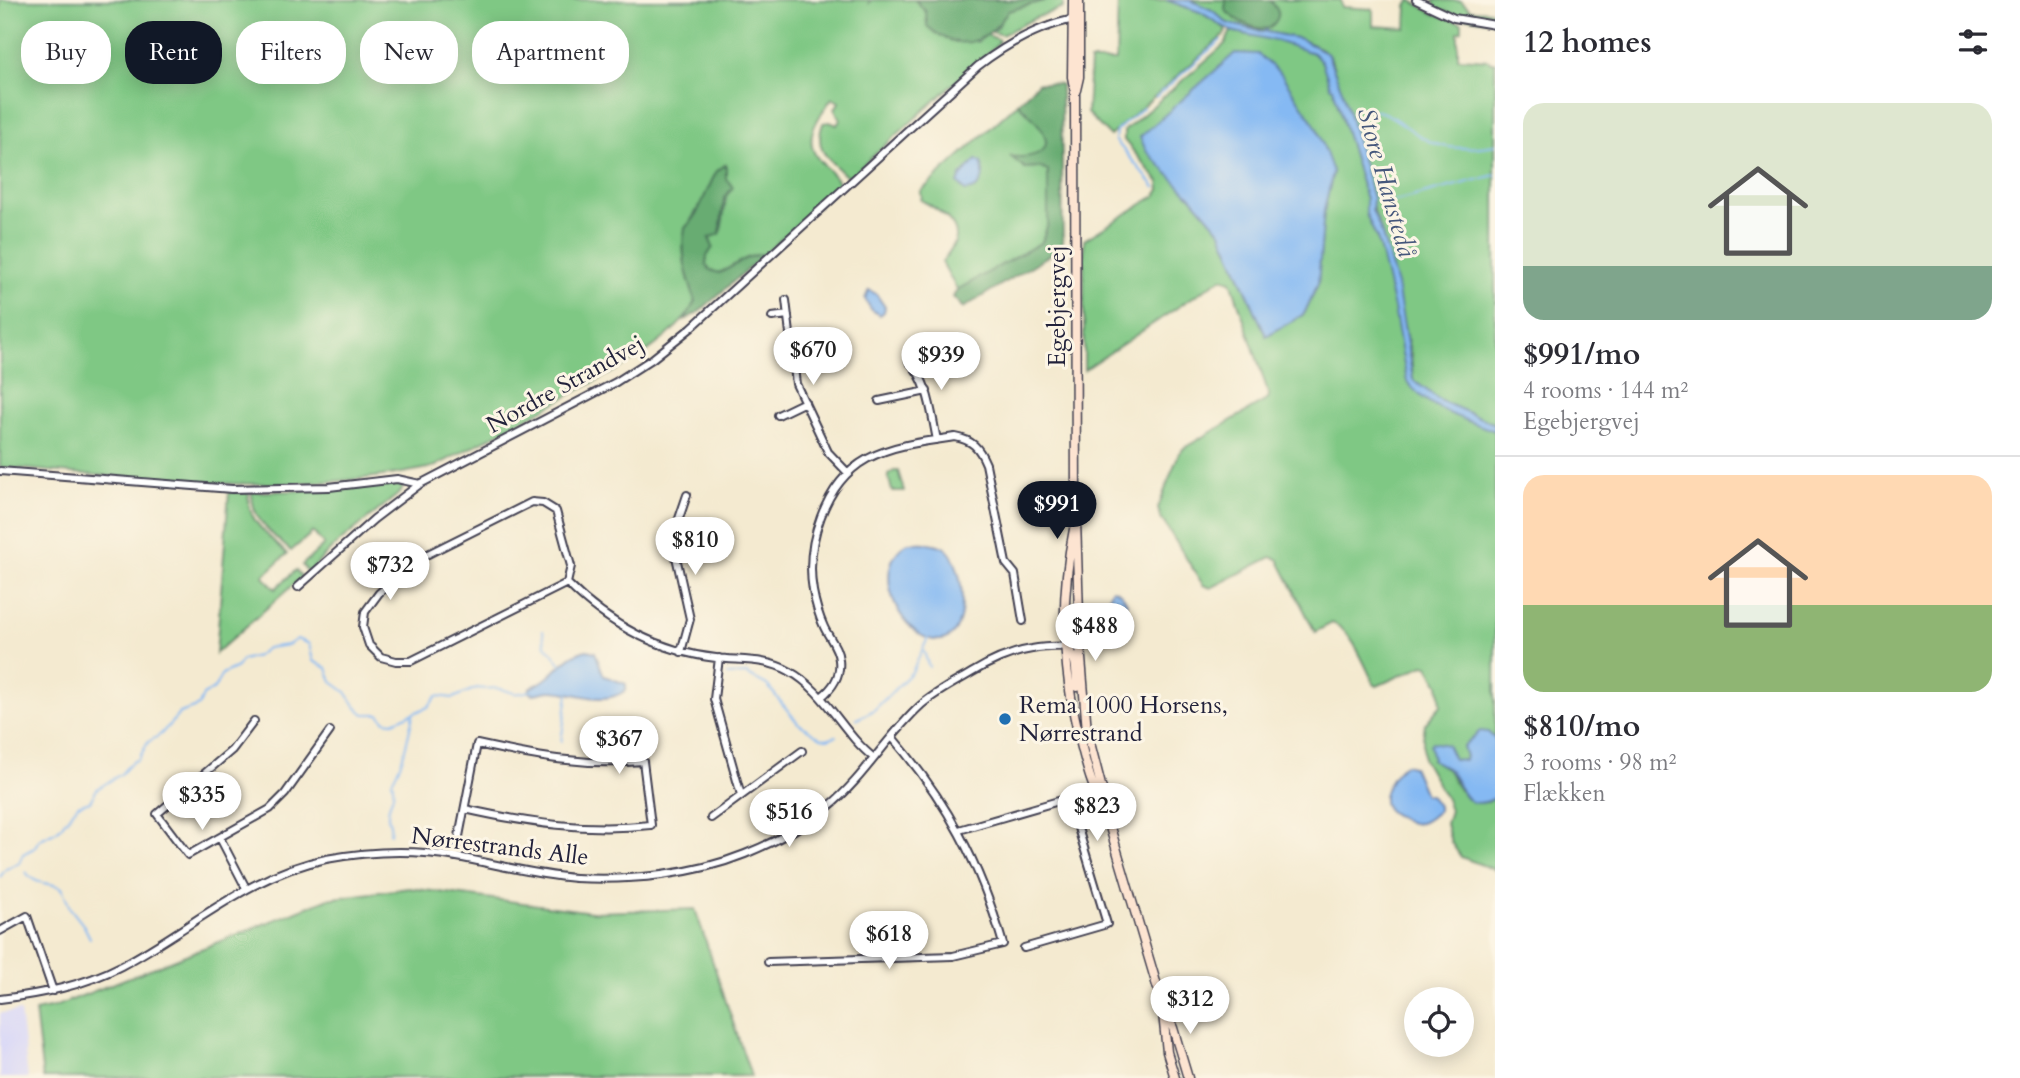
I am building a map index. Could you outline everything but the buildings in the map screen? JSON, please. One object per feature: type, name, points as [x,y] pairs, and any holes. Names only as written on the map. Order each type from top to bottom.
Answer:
[{"type":"street","name":"Egebjergvej","points":[[1073,0],[1075,19]]},
{"type":"street","name":"Egebjergvej","points":[[1079,0],[1075,19],[1072,77],[1075,93],[1076,520],[1080,646],[1087,731],[1104,797],[1104,807]]},
{"type":"street","points":[[1416,0],[1430,4],[1454,18],[1495,25]]},
{"type":"street","name":"Nordre Strandvej","points":[[298,587],[374,519],[420,484],[617,382],[652,359],[691,327],[978,66],[1008,44],[1039,29],[1075,19]]},
{"type":"street","points":[[786,300],[796,383],[828,452],[848,474]]},
{"type":"street","points":[[772,317],[788,315]]},
{"type":"street","points":[[909,361],[919,372],[927,391],[937,440]]},
{"type":"street","points":[[879,401],[927,391]]},
{"type":"street","points":[[778,415],[805,402]]},
{"type":"street","points":[[821,697],[830,690],[837,677],[839,662],[836,648],[823,625],[813,592],[811,568],[817,525],[836,489],[848,474],[867,460],[883,453],[955,437],[965,439],[981,451],[1006,563],[1015,575],[1023,621]]},
{"type":"street","points":[[0,471],[232,489],[329,487],[397,480],[420,484]]},
{"type":"street","points":[[681,652],[690,619],[672,539],[687,495]]},
{"type":"street","points":[[532,502],[543,503],[556,511],[571,566],[567,583],[411,661],[381,657],[369,645],[363,627],[365,611],[379,593],[420,558],[532,502]]},
{"type":"street","name":"Egebjergvej","points":[[1076,520],[1065,584],[1065,647],[1079,737],[1092,780],[1104,807],[1163,1006],[1173,1028],[1188,1078]]},
{"type":"street","points":[[567,583],[620,627],[657,645],[719,658],[760,660],[775,664],[803,679],[874,758]]},
{"type":"street","name":"Nørrestrands Alle","points":[[0,999],[53,990],[118,968],[246,888],[286,870],[323,860],[360,853],[396,851],[455,857],[515,870],[574,878],[662,875],[743,855],[786,835],[829,807],[921,705],[943,689],[985,665],[1032,649],[1080,646]]},
{"type":"street","points":[[1065,647],[1070,648],[1074,654],[1083,722],[1087,731]]},
{"type":"street","points":[[719,658],[714,699],[741,795]]},
{"type":"street","points":[[254,721],[232,750],[158,814],[188,855],[271,809],[285,794],[330,731]]},
{"type":"street","points":[[768,962],[953,956],[1003,944],[990,899],[960,830],[892,737]]},
{"type":"street","points":[[455,857],[477,744],[547,759],[575,762],[643,761],[651,825],[576,828],[528,822],[465,809]]},
{"type":"street","points":[[711,818],[802,751]]},
{"type":"street","points":[[960,830],[1069,798],[1107,924],[1024,948]]},
{"type":"street","points":[[220,838],[246,888]]},
{"type":"street","points":[[0,931],[27,916],[53,990]]},
{"type":"street","name":"Egebjergvej","points":[[1163,1006],[1167,1052],[1175,1078]]},
{"type":"shaded area","points":[[20,1011],[28,1078],[0,1078],[0,1013]]},
{"type":"green space","points":[[0,0],[869,0],[869,3],[872,0],[915,0],[926,12],[977,42],[987,35],[998,39],[999,43],[852,175],[846,176],[821,148],[820,133],[823,123],[837,125],[840,120],[835,109],[839,102],[832,98],[814,128],[812,144],[819,160],[839,182],[838,187],[765,254],[746,259],[718,273],[706,265],[707,256],[713,247],[709,237],[720,234],[723,222],[729,183],[725,165],[690,221],[684,238],[684,260],[695,304],[684,319],[641,356],[436,466],[358,479],[269,484],[134,478],[0,467]]},
{"type":"green space","points":[[915,0],[1046,0],[1008,11],[991,32],[971,42],[961,43],[939,35],[927,26],[926,12]]},
{"type":"green space","points":[[1046,0],[1063,0],[1063,8],[1035,18],[1002,35],[992,32],[1008,11]]},
{"type":"green space","points":[[1118,0],[1166,0],[1200,12],[1226,29],[1225,34],[1110,136],[1087,113],[1090,61],[1116,61]]},
{"type":"green space","points":[[1190,0],[1341,0],[1342,7],[1373,9],[1373,26],[1406,28],[1407,6],[1411,0],[1432,13],[1462,23],[1462,31],[1458,32],[1458,58],[1495,62],[1495,424],[1441,401],[1413,380],[1411,355],[1381,231],[1372,206],[1373,199],[1331,59],[1324,50],[1301,39],[1227,23],[1212,10]]},
{"type":"green space","points":[[1226,0],[1270,0],[1278,16],[1270,28],[1252,27],[1225,10]]},
{"type":"green space","points":[[1433,0],[1461,1],[1471,10],[1495,11],[1495,22],[1462,17],[1436,8]]},
{"type":"green space","points":[[1231,31],[1292,45],[1320,59],[1333,88],[1366,199],[1366,214],[1378,241],[1395,308],[1407,381],[1450,413],[1495,431],[1495,739],[1494,737],[1463,746],[1465,760],[1433,760],[1448,770],[1459,790],[1476,803],[1495,798],[1495,870],[1461,857],[1451,842],[1446,824],[1450,810],[1423,759],[1425,724],[1441,705],[1439,685],[1428,666],[1424,665],[1377,686],[1351,640],[1339,626],[1332,623],[1315,632],[1278,559],[1271,557],[1211,588],[1203,585],[1160,516],[1158,508],[1179,453],[1268,399],[1269,395],[1231,281],[1222,278],[1217,281],[1084,370],[1084,240],[1155,196],[1160,190],[1159,182],[1124,140],[1124,131],[1225,44]],"holes":[[[1333,172],[1324,211],[1318,284],[1304,314],[1266,336],[1221,232],[1192,198]]]},
{"type":"green space","points":[[1038,83],[1061,84],[1063,243],[1056,251],[963,308],[953,297],[957,290],[1042,242],[1048,224],[1048,171],[1039,167],[1025,168],[1010,156],[1029,156],[1045,147],[1042,130],[1018,103]]},
{"type":"green space","points":[[1018,103],[1042,129],[1046,146],[1043,151],[1032,156],[1012,157],[1025,168],[1039,167],[1048,171],[1048,224],[1042,242],[957,290],[942,262],[955,242],[954,228],[945,216],[921,200],[920,192]]},
{"type":"green space","points":[[726,164],[726,179],[733,187],[724,199],[720,234],[709,238],[713,247],[707,256],[706,265],[710,270],[719,273],[746,259],[765,254],[700,311],[685,320],[695,301],[685,266],[685,228],[695,217],[716,172]]},
{"type":"green space","points":[[898,471],[904,491],[892,491],[888,475]]},
{"type":"green space","points":[[396,483],[403,486],[401,492],[332,548],[310,571],[302,565],[324,545],[313,532],[291,551],[264,526],[255,511],[252,492],[325,490]]},
{"type":"green space","points":[[229,492],[249,493],[251,512],[255,520],[287,554],[263,576],[275,589],[296,570],[302,577],[216,653]]},
{"type":"green space","points":[[409,888],[592,912],[695,909],[751,1076],[43,1078],[35,1011],[54,1007],[327,899]]},
{"type":"water","points":[[1166,0],[1190,0],[1212,10],[1227,23],[1301,39],[1327,53],[1344,95],[1373,199],[1372,210],[1397,285],[1413,380],[1441,401],[1495,424],[1495,431],[1436,406],[1415,391],[1407,381],[1378,241],[1366,214],[1366,199],[1333,88],[1322,62],[1313,53],[1231,31],[1200,12]]},
{"type":"water","points":[[1235,53],[1258,54],[1281,74],[1317,128],[1333,172],[1324,211],[1318,284],[1304,314],[1266,336],[1221,232],[1146,151],[1140,137]]},
{"type":"water","points":[[976,160],[981,162],[983,177],[979,185],[965,191],[958,183]]},
{"type":"water","points":[[869,290],[876,294],[885,307],[880,315],[872,311],[865,299]]},
{"type":"water","points":[[908,543],[941,546],[952,555],[957,567],[962,595],[959,623],[945,639],[931,639],[917,633],[905,621],[896,605],[890,588],[890,571],[895,555]]},
{"type":"water","points":[[1112,589],[1119,592],[1127,603],[1124,609],[1113,608],[1109,598]]},
{"type":"water","points":[[587,650],[595,652],[604,676],[626,684],[626,690],[608,698],[559,691],[529,692],[530,688],[546,679],[571,657]]},
{"type":"water","points":[[1480,731],[1488,732],[1495,739],[1495,798],[1476,803],[1465,796],[1448,769],[1433,760],[1430,745],[1432,742],[1447,745],[1454,759],[1464,760],[1466,757],[1463,746]]},
{"type":"water","points":[[1405,764],[1413,766],[1425,795],[1430,795],[1438,806],[1438,811],[1422,822],[1404,820],[1388,810],[1384,802],[1389,784]]},
{"type":"waterway","points":[[1156,97],[1221,40]]},
{"type":"waterway","points":[[1143,108],[1116,131],[1115,140],[1155,187]]},
{"type":"waterway","name":"Store Hanstedå","points":[[1363,110],[1373,110],[1393,117],[1420,136],[1439,145],[1453,148],[1495,145]]},
{"type":"waterway","name":"Store Hanstedå","points":[[1388,203],[1495,175]]},
{"type":"waterway","points":[[543,631],[545,644],[561,664]]},
{"type":"waterway","points":[[857,719],[874,710],[912,672],[928,638]]},
{"type":"waterway","points":[[0,877],[6,869],[19,863],[23,854],[34,848],[39,840],[58,830],[78,805],[90,801],[97,789],[138,760],[148,742],[160,735],[180,713],[199,706],[203,695],[214,689],[222,674],[237,667],[242,660],[257,656],[267,648],[288,645],[297,639],[309,644],[313,661],[327,668],[332,682],[346,692],[356,707],[364,714],[379,714],[385,721],[393,722],[428,707],[437,696],[453,698],[477,688],[498,688],[516,693],[529,691]]},
{"type":"waterway","points":[[924,652],[929,667]]},
{"type":"waterway","points":[[727,675],[746,674],[767,685],[798,723],[821,738],[836,736]]},
{"type":"waterway","points":[[561,742],[568,694]]},
{"type":"waterway","points":[[390,833],[388,811],[393,792],[392,781],[403,757],[413,715]]},
{"type":"waterway","points":[[26,872],[38,882],[62,888],[70,908],[90,938]]},
{"type":"place","name":"Rema 1000 Horsens, Nørrestrand","points":[[1005,719]]}]
